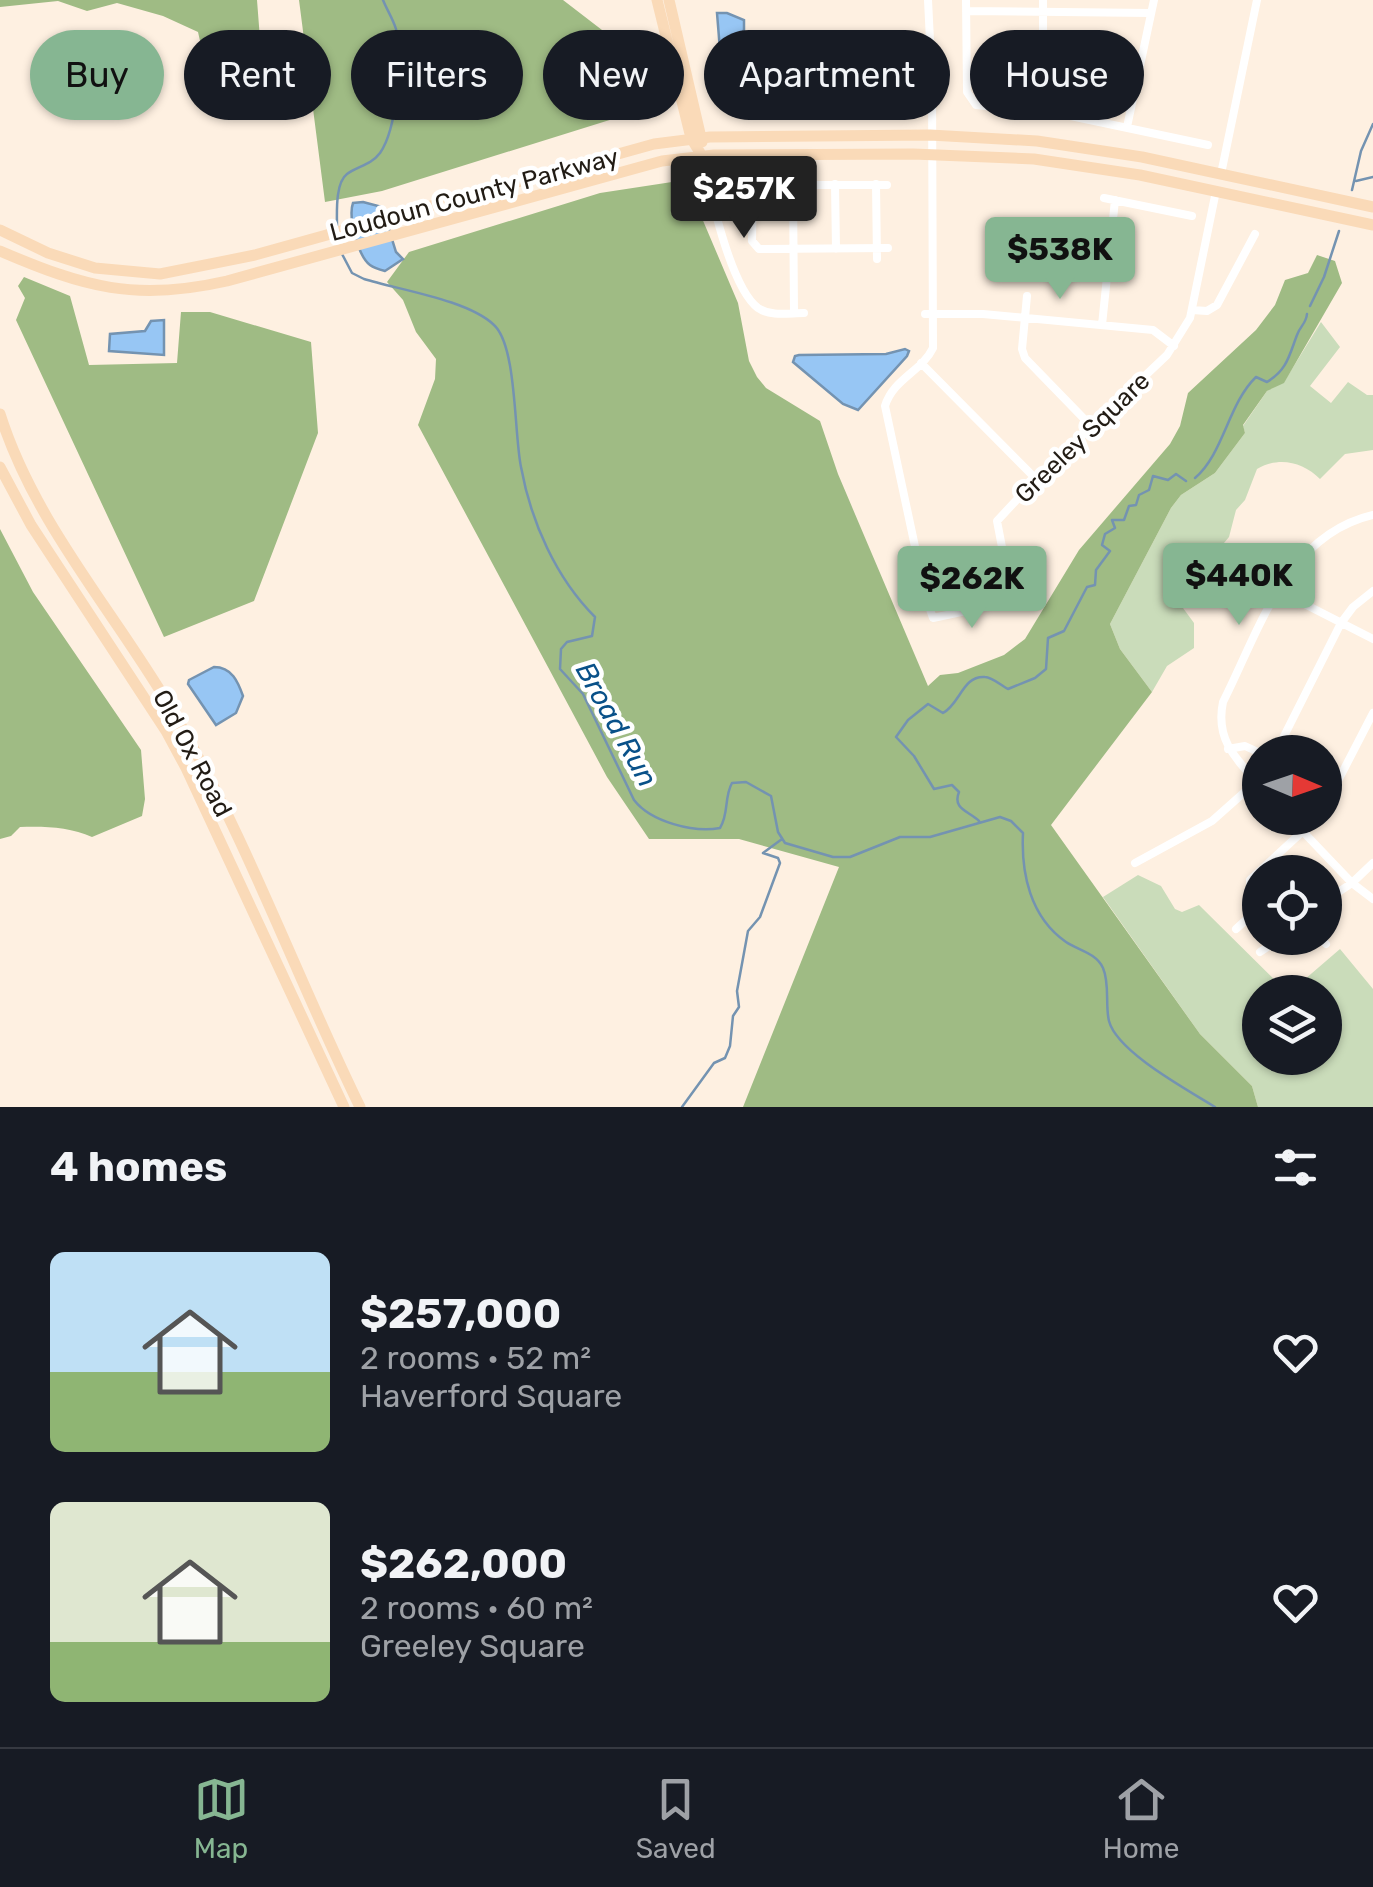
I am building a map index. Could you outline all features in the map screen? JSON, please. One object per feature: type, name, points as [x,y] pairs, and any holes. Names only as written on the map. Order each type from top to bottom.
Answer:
[{"type":"main road","points":[[657,0],[702,156]]},
{"type":"main road","points":[[669,0],[697,138]]},
{"type":"main road","name":"Loudoun County Parkway","points":[[0,230],[48,253],[95,268],[160,274],[255,256],[654,144],[697,138],[930,135],[1078,146],[1373,206]]},
{"type":"main road","name":"Loudoun County Parkway","points":[[2,252],[84,284],[123,291],[212,284],[662,161],[702,156],[930,154],[1058,161],[1373,225]]},
{"type":"main road","name":"Old Ox Road","points":[[0,414],[14,454],[38,502],[160,690],[209,777],[360,1107]]},
{"type":"main road","name":"Old Ox Road","points":[[0,467],[31,525],[186,768],[344,1107]]},
{"type":"street","name":"Greeley Square","points":[[928,0],[929,314],[933,348],[897,383],[884,406],[933,618],[1008,602],[1011,594],[997,521],[1174,346],[1188,326],[1216,191]]},
{"type":"street","points":[[966,0],[967,92],[972,103],[1128,127],[1208,145]]},
{"type":"street","points":[[1044,0],[1044,30]]},
{"type":"street","points":[[1128,127],[1154,0]]},
{"type":"street","points":[[1221,174],[1258,0]]},
{"type":"street","points":[[966,11],[1152,13]]},
{"type":"street","points":[[702,156],[728,253],[760,310],[772,314],[799,313],[794,185]]},
{"type":"street","points":[[835,184],[836,248]]},
{"type":"street","points":[[876,184],[877,259]]},
{"type":"street","points":[[888,184],[757,186],[752,194],[752,241],[756,247],[888,248]]},
{"type":"street","points":[[1104,198],[1192,216]]},
{"type":"street","points":[[1102,325],[1115,200]]},
{"type":"street","points":[[1192,310],[1207,311],[1217,305],[1255,234]]},
{"type":"street","points":[[1028,296],[1022,349],[1025,358],[1092,426]]},
{"type":"street","points":[[929,314],[1153,330],[1174,346]]},
{"type":"street","points":[[921,363],[1036,479]]},
{"type":"street","points":[[1242,764],[1228,749],[1220,726],[1223,702],[1279,591],[1310,546],[1342,526],[1373,515]]},
{"type":"street","points":[[1279,591],[1373,640]]},
{"type":"street","points":[[1285,735],[1342,623],[1352,608],[1373,591]]},
{"type":"street","points":[[1342,773],[1373,713]]},
{"type":"street","points":[[1228,749],[1242,747]]},
{"type":"street","points":[[1135,863],[1212,821],[1242,796]]},
{"type":"street","points":[[1278,855],[1300,835]]},
{"type":"street","points":[[1306,835],[1352,884],[1373,899]]},
{"type":"street","points":[[1342,890],[1372,866]]},
{"type":"street","points":[[1236,930],[1242,924]]},
{"type":"green space","points":[[0,0],[257,0],[259,30],[194,30],[163,16],[117,3],[87,11],[58,1],[0,7]]},
{"type":"green space","points":[[299,0],[563,0],[602,30],[543,30],[543,120],[610,120],[382,191],[325,202],[314,120],[331,120],[331,30],[303,30]]},
{"type":"green space","points":[[672,182],[690,190],[738,303],[749,361],[757,377],[766,388],[820,421],[838,474],[928,686],[940,675],[958,673],[1004,655],[1025,639],[1079,550],[1170,444],[1180,426],[1188,393],[1256,330],[1275,305],[1285,280],[1308,273],[1317,255],[1335,261],[1342,283],[1284,383],[1267,391],[1243,425],[1245,433],[1215,473],[1181,495],[1171,508],[1110,624],[1120,649],[1152,692],[1051,825],[1200,1034],[1252,1086],[1258,1107],[743,1107],[839,867],[739,839],[649,839],[607,777],[418,425],[435,379],[436,359],[416,332],[403,300],[387,282],[409,252],[600,193]]},
{"type":"green space","points":[[24,277],[70,296],[89,365],[177,363],[181,312],[210,312],[311,342],[318,433],[254,601],[164,637],[16,320],[25,298],[18,286]]},
{"type":"green space","points":[[1321,322],[1340,347],[1310,386],[1331,403],[1348,382],[1373,395],[1373,450],[1345,454],[1320,479],[1306,468],[1290,463],[1257,469],[1245,500],[1236,510],[1229,537],[1187,587],[1183,608],[1194,623],[1194,648],[1167,666],[1152,692],[1120,649],[1110,624],[1171,508],[1181,495],[1215,473],[1245,433],[1243,426],[1267,391],[1284,382]]},
{"type":"green space","points":[[0,529],[33,592],[141,750],[145,799],[142,816],[92,837],[66,829],[20,827],[11,836],[0,839]]},
{"type":"green space","points":[[1138,875],[1161,886],[1175,909],[1182,912],[1199,905],[1242,948],[1242,955],[1250,955],[1270,975],[1242,975],[1242,1075],[1342,1075],[1342,975],[1310,975],[1342,951],[1373,989],[1373,1107],[1258,1107],[1252,1086],[1200,1034],[1103,897]]},
{"type":"water","points":[[717,13],[744,20],[744,30],[718,30]]},
{"type":"water","points":[[353,203],[382,207],[396,252],[403,259],[385,271],[370,265],[358,245],[352,209]]},
{"type":"water","points":[[164,320],[164,355],[109,351],[110,334],[145,331],[151,321]]},
{"type":"water","points":[[909,351],[907,356],[858,410],[843,404],[793,362],[799,355],[886,354]]},
{"type":"water","points":[[214,667],[230,672],[243,696],[236,713],[216,725],[188,684]]},
{"type":"waterway","name":"Broad Run","points":[[337,227],[343,178],[380,153],[391,127],[398,41],[383,0]]},
{"type":"waterway","points":[[1352,190],[1361,151],[1373,124]]},
{"type":"waterway","points":[[1356,181],[1373,177]]},
{"type":"waterway","points":[[1310,306],[1339,231]]},
{"type":"waterway","name":"Broad Run","points":[[342,254],[352,273],[468,309],[494,325],[501,336],[511,370],[519,452],[531,508],[557,567],[595,617],[592,636],[567,642],[561,649],[560,669],[583,694],[634,800],[642,808],[674,824],[720,828],[732,783],[746,782],[771,796],[778,832],[785,843],[833,857],[850,857],[900,837],[930,837],[1000,817],[1011,821],[1023,833],[1026,878],[1044,920],[1066,942],[1091,955],[1103,968],[1109,1021],[1115,1033],[1155,1069],[1215,1107]]},
{"type":"waterway","points":[[1195,478],[1213,455],[1247,388],[1256,377],[1267,382],[1283,367],[1307,314]]},
{"type":"waterway","points":[[979,821],[960,806],[959,792],[952,785],[934,789],[914,756],[896,737],[908,720],[928,704],[943,713],[949,709],[967,685],[978,678],[991,678],[1008,689],[1046,669],[1048,638],[1064,631],[1087,587],[1095,585],[1096,570],[1110,551],[1102,545],[1105,534],[1115,528],[1112,520],[1124,520],[1129,506],[1136,505],[1139,495],[1149,490],[1153,476],[1168,480],[1176,474],[1186,481]]},
{"type":"waterway","points":[[682,1107],[714,1063],[725,1058],[730,1046],[748,931],[760,917],[780,863],[778,858],[763,853],[782,839]]}]
